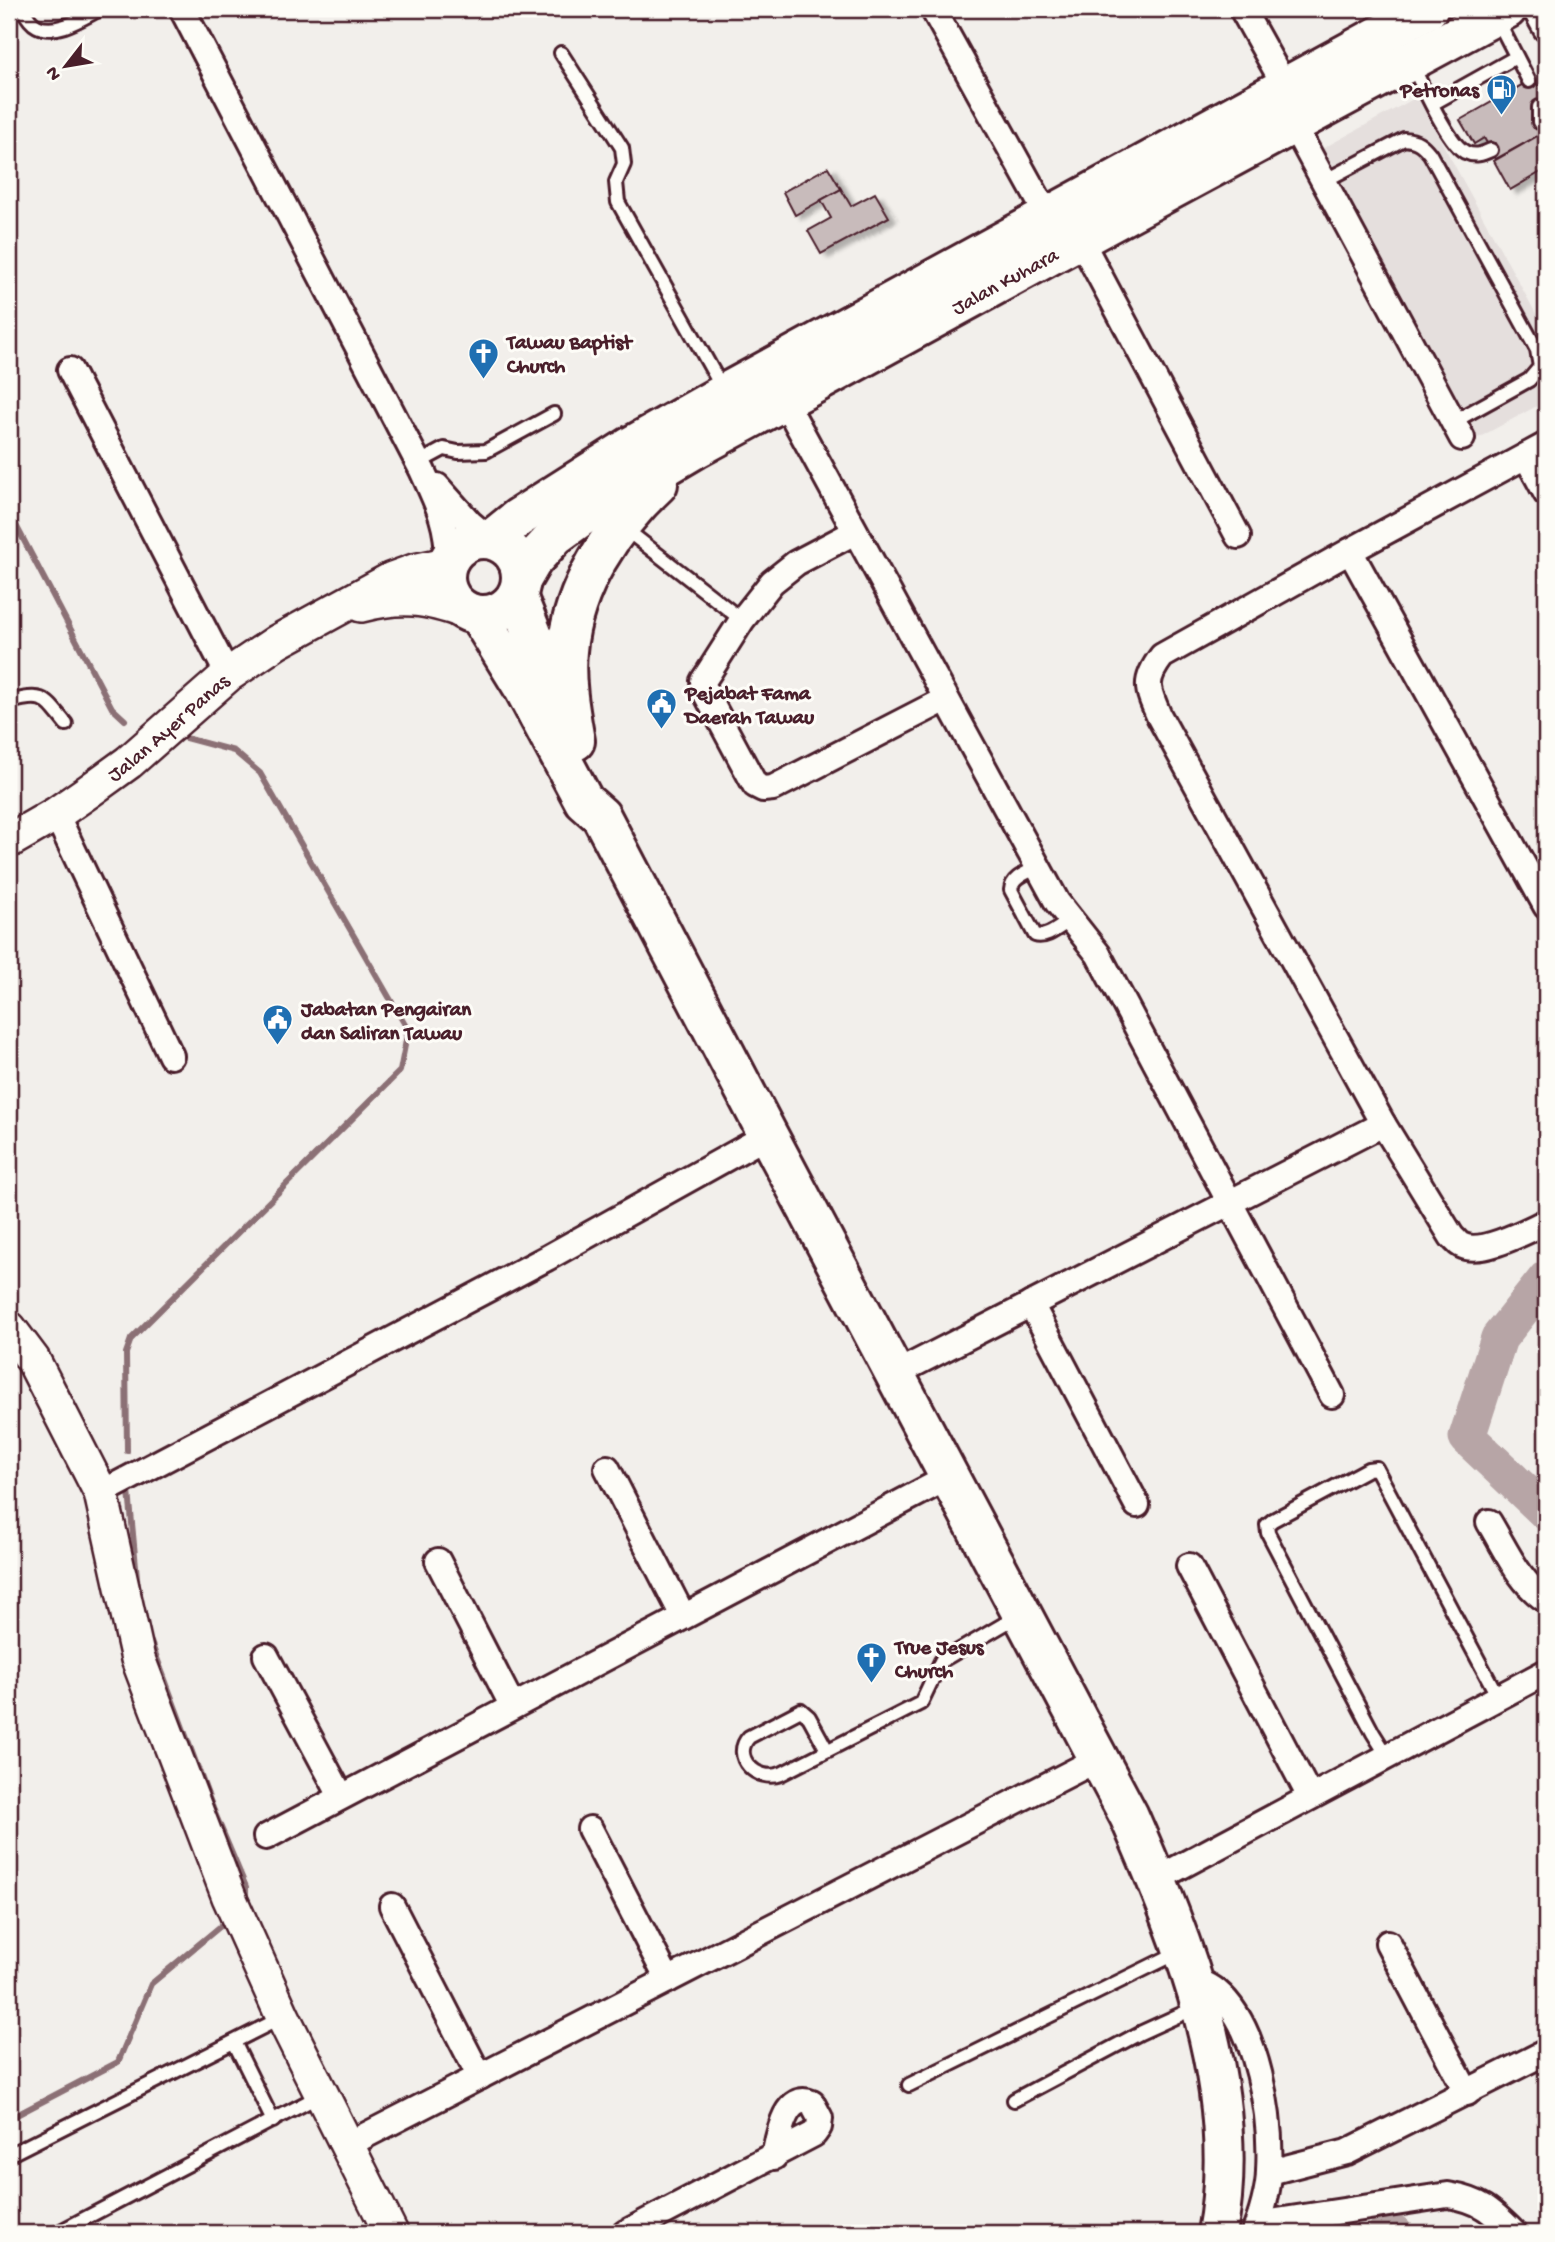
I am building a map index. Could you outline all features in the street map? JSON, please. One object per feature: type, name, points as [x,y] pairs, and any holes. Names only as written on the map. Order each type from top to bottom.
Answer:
[{"type":"main road","name":"Jalan Kuhara","points":[[490,539],[622,452],[724,393],[1428,9]]},
{"type":"main road","name":"Jalan Kuhara","points":[[520,588],[533,560],[556,535],[585,514],[695,449],[1501,12]]},
{"type":"main road","points":[[575,741],[567,676],[569,640],[581,595],[606,545],[649,492],[695,449]]},
{"type":"main road","points":[[601,816],[599,792],[575,741],[520,588],[520,566],[514,554],[504,544],[477,538],[465,542],[448,562],[445,578],[448,591],[455,603],[473,614],[524,689],[584,801],[601,816],[1129,1816],[1157,1879],[1192,1978],[1217,2083],[1224,2162],[1222,2206],[1217,2233]]},
{"type":"main road","points":[[473,614],[494,615],[508,608],[520,588]]},
{"type":"street","points":[[182,9],[420,466],[442,514],[448,535],[448,562]]},
{"type":"street","points":[[933,9],[1047,215]]},
{"type":"street","points":[[1242,9],[1285,86]]},
{"type":"street","points":[[1535,9],[1546,29]]},
{"type":"street","points":[[1293,124],[1458,430]]},
{"type":"street","points":[[1080,239],[1238,536]]},
{"type":"street","points":[[70,370],[228,675]]},
{"type":"street","points":[[784,400],[1057,902],[1098,954],[1332,1395]]},
{"type":"street","points":[[1546,493],[1536,450],[1161,656],[1149,673],[1149,695],[1159,716],[1383,1124],[1452,1237],[1461,1245],[1476,1248],[1546,1222]]},
{"type":"street","points":[[420,466],[470,523],[490,539]]},
{"type":"street","points":[[855,532],[796,563],[772,582],[742,620],[703,681],[705,692],[755,785],[763,789],[774,788],[946,699]]},
{"type":"street","points":[[1350,551],[1546,906]]},
{"type":"street","name":"Jalan Ayer Panas","points":[[9,841],[56,814],[129,762],[228,675],[277,642],[392,579],[448,562]]},
{"type":"street","name":"Jalan Ayer Panas","points":[[328,614],[384,599],[411,598],[432,600],[473,614]]},
{"type":"street","points":[[56,814],[171,1056]]},
{"type":"street","points":[[895,1374],[1383,1124]]},
{"type":"street","points":[[102,1493],[534,1265],[768,1135]]},
{"type":"street","points":[[1031,1304],[1137,1505]]},
{"type":"street","points":[[9,1328],[33,1360],[102,1493],[138,1659],[229,1897],[283,2017],[391,2233]]},
{"type":"street","points":[[607,1468],[683,1616]]},
{"type":"street","points":[[266,1837],[949,1477]]},
{"type":"street","points":[[1489,1522],[1521,1577],[1531,1590],[1546,1600]]},
{"type":"street","points":[[438,1561],[512,1705]]},
{"type":"street","points":[[1189,1566],[1310,1797]]},
{"type":"street","points":[[266,1656],[341,1796]]},
{"type":"street","points":[[1157,1879],[1546,1672]]},
{"type":"street","points":[[347,2145],[1098,1759]]},
{"type":"street","points":[[590,1829],[668,1980]]},
{"type":"street","points":[[392,1906],[480,2077]]},
{"type":"street","points":[[1388,1944],[1467,2093]]},
{"type":"street","points":[[1192,1978],[1217,1991],[1253,2047],[1266,2105],[1269,2172],[1256,2229],[1448,2196],[1469,2199],[1483,2206],[1514,2233]]},
{"type":"street","points":[[1269,2172],[1347,2152],[1546,2052]]},
{"type":"street","points":[[625,2233],[774,2157]]},
{"type":"lane","points":[[23,9],[37,26],[50,29],[100,9]]},
{"type":"lane","points":[[1501,12],[1516,57],[1529,81]]},
{"type":"lane","points":[[561,53],[622,148],[624,164],[616,182],[618,202],[724,393]]},
{"type":"lane","points":[[1432,104],[1516,57]]},
{"type":"lane","points":[[1410,61],[1453,141],[1464,152],[1477,156],[1491,150]]},
{"type":"lane","points":[[1539,107],[1539,122]]},
{"type":"lane","points":[[1324,181],[1404,139],[1415,139],[1423,145],[1537,350],[1540,368],[1529,380],[1458,430]]},
{"type":"lane","points":[[420,466],[444,449],[458,452],[486,451],[554,414]]},
{"type":"lane","points":[[621,526],[742,620]]},
{"type":"lane","points":[[9,702],[37,697],[47,701],[66,724]]},
{"type":"lane","points":[[1038,867],[1016,879],[1011,890],[1035,935],[1047,935],[1071,920]]},
{"type":"lane","points":[[1388,1756],[1373,1734],[1268,1533],[1267,1525],[1285,1513],[1368,1469],[1376,1468],[1498,1697]]},
{"type":"lane","points":[[827,1750],[809,1717],[801,1710],[749,1737],[743,1743],[744,1756],[753,1771],[773,1777],[827,1750],[921,1703],[941,1661],[1021,1614]]},
{"type":"lane","points":[[909,2085],[1192,1978]]},
{"type":"lane","points":[[1014,2100],[1140,2033],[1192,1978]]},
{"type":"lane","points":[[9,2155],[283,2017]]},
{"type":"lane","points":[[234,2042],[273,2121]]},
{"type":"lane","points":[[57,2233],[321,2095]]},
{"type":"shaded area","points":[[1417,97],[1546,332],[1546,401],[1478,438],[1320,150]]},
{"type":"building","name":"Petronas","points":[[1534,78],[1546,104],[1533,111],[1545,132],[1496,159],[1484,138],[1474,144],[1460,120]]},
{"type":"building","points":[[1541,134],[1546,144],[1546,169],[1510,190],[1494,161]]},
{"type":"building","points":[[828,167],[841,189],[795,215],[783,192]]},
{"type":"building","points":[[841,189],[851,206],[875,193],[889,217],[821,254],[808,231],[831,218],[821,200]]},
{"type":"waterway","points":[[9,512],[112,708],[125,720]]},
{"type":"waterway","points":[[127,1451],[126,1353],[131,1339],[400,1071],[408,1030],[260,773],[234,751],[182,737]]},
{"type":"waterway","points":[[1546,1279],[1499,1338],[1467,1437],[1546,1512]]},
{"type":"waterway","points":[[129,1491],[138,1588]]},
{"type":"waterway","points":[[151,1642],[214,1811],[246,1887],[246,1901]]},
{"type":"waterway","points":[[9,2119],[118,2062],[151,1984],[229,1919]]},
{"type":"waterway","points":[[1386,2233],[1394,2233]]},
{"type":"place","name":"Petronas","points":[[1502,116]]},
{"type":"place","name":"Tawau Baptist Church","points":[[484,380]]},
{"type":"place","name":"Pejabat Fama Daerah Tawau","points":[[662,731]]},
{"type":"place","name":"Jabatan Pengairan dan Saliran Tawau","points":[[278,1047]]},
{"type":"place","name":"True Jesus Church","points":[[872,1685]]}]
